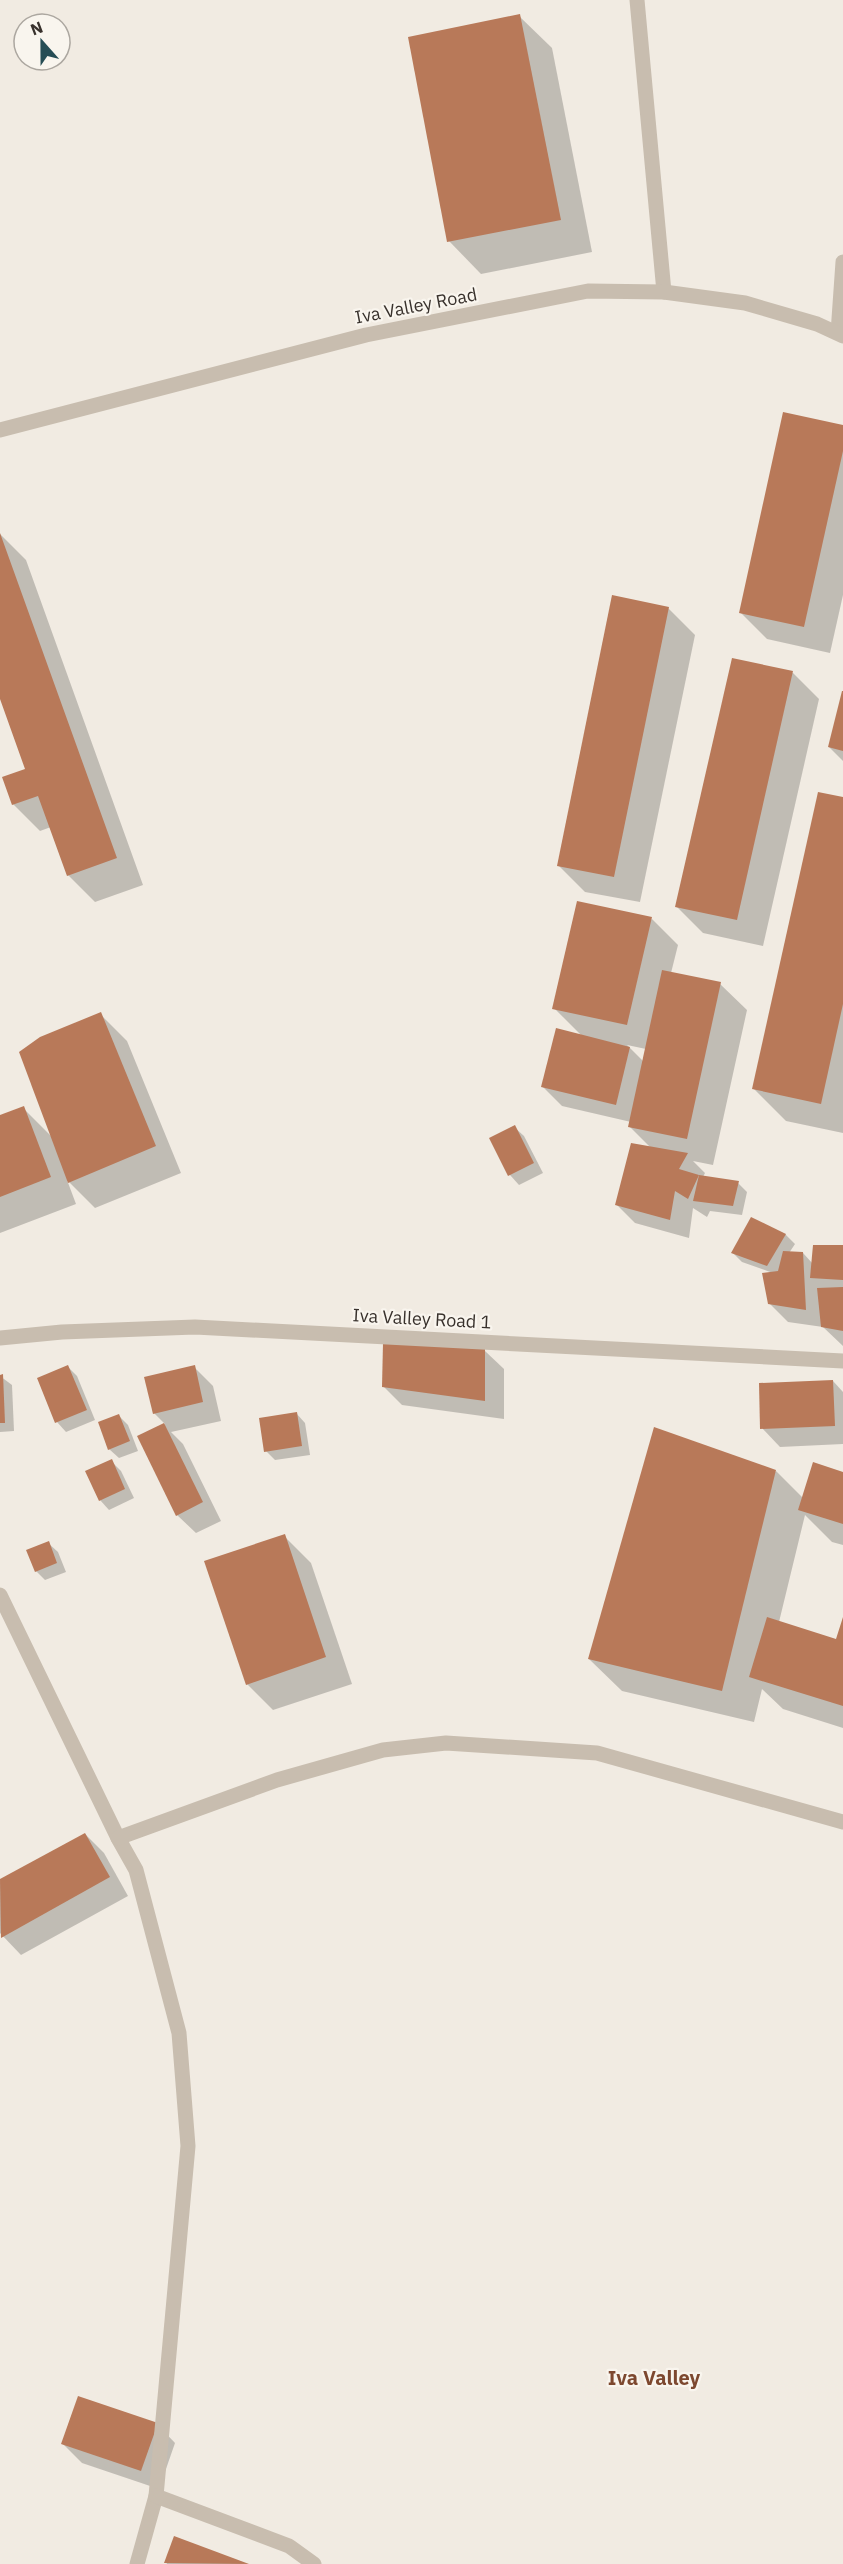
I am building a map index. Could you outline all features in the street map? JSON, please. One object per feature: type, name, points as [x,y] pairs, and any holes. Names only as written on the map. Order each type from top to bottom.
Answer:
[{"type":"street","points":[[637,0],[664,292]]},
{"type":"street","points":[[840,334],[843,262]]},
{"type":"street","name":"Iva Valley Road","points":[[0,430],[366,335],[588,291],[664,292],[745,303],[817,324],[840,334]]},
{"type":"street","name":"Iva Valley Road 1","points":[[0,1338],[62,1332],[195,1327],[843,1361]]},
{"type":"street","points":[[0,1595],[118,1838],[136,1870],[179,2033],[188,2146],[156,2496],[137,2564]]},
{"type":"street","points":[[118,1838],[277,1780],[382,1750],[446,1743],[597,1753],[843,1821]]},
{"type":"street","points":[[156,2496],[289,2546],[314,2564]]},
{"type":"building","points":[[520,14],[561,220],[447,242],[408,37]]},
{"type":"building","points":[[783,412],[843,425],[843,451],[804,627],[739,613]]},
{"type":"building","points":[[0,533],[117,858],[67,876],[38,796],[12,805],[2,777],[25,769],[0,699]]},
{"type":"building","points":[[612,595],[669,607],[614,877],[557,866]]},
{"type":"building","points":[[732,658],[793,671],[737,920],[675,907]]},
{"type":"building","points":[[843,691],[843,751],[828,747]]},
{"type":"building","points":[[818,792],[843,797],[843,1004],[821,1104],[752,1089]]},
{"type":"building","points":[[577,901],[652,917],[627,1025],[552,1009]]},
{"type":"building","points":[[662,970],[721,982],[687,1139],[628,1127]]},
{"type":"building","points":[[101,1012],[156,1146],[68,1183],[19,1052],[40,1037]]},
{"type":"building","points":[[556,1028],[630,1047],[616,1105],[541,1087]]},
{"type":"building","points":[[24,1106],[51,1177],[0,1197],[0,1115]]},
{"type":"building","points":[[515,1125],[534,1163],[508,1176],[489,1138]]},
{"type":"building","points":[[631,1143],[688,1153],[679,1169],[699,1175],[688,1199],[675,1191],[670,1220],[615,1205]]},
{"type":"building","points":[[699,1175],[739,1181],[733,1206],[693,1201]]},
{"type":"building","points":[[751,1217],[786,1234],[767,1266],[731,1253]]},
{"type":"building","points":[[813,1245],[843,1245],[843,1280],[810,1278]]},
{"type":"building","points":[[783,1251],[803,1252],[806,1310],[768,1304],[762,1273],[778,1271]]},
{"type":"building","points":[[843,1287],[843,1331],[821,1327],[817,1288]]},
{"type":"building","points":[[383,1343],[485,1349],[485,1401],[382,1387]]},
{"type":"building","points":[[68,1365],[87,1410],[55,1423],[37,1378]]},
{"type":"building","points":[[195,1365],[203,1402],[153,1414],[144,1377]]},
{"type":"building","points":[[3,1374],[5,1423],[0,1423],[0,1375]]},
{"type":"building","points":[[833,1380],[835,1426],[760,1429],[759,1383]]},
{"type":"building","points":[[297,1412],[302,1446],[264,1452],[259,1418]]},
{"type":"building","points":[[119,1414],[130,1441],[108,1450],[98,1422]]},
{"type":"building","points":[[164,1423],[203,1502],[176,1516],[137,1436]]},
{"type":"building","points":[[654,1427],[776,1470],[722,1691],[588,1659]]},
{"type":"building","points":[[112,1459],[125,1489],[99,1501],[85,1471]]},
{"type":"building","points":[[813,1462],[843,1472],[843,1524],[798,1510]]},
{"type":"building","points":[[285,1534],[326,1657],[246,1685],[204,1561]]},
{"type":"building","points":[[49,1541],[57,1563],[35,1572],[26,1550]]},
{"type":"building","points":[[767,1617],[836,1639],[843,1617],[843,1706],[749,1677]]},
{"type":"building","points":[[85,1833],[110,1877],[1,1938],[0,1879]]},
{"type":"building","points":[[78,2396],[158,2423],[141,2471],[61,2444]]},
{"type":"building","points":[[174,2536],[249,2564],[164,2563]]},
{"type":"district","name":"Iva Valley","points":[[654,2378]]}]
